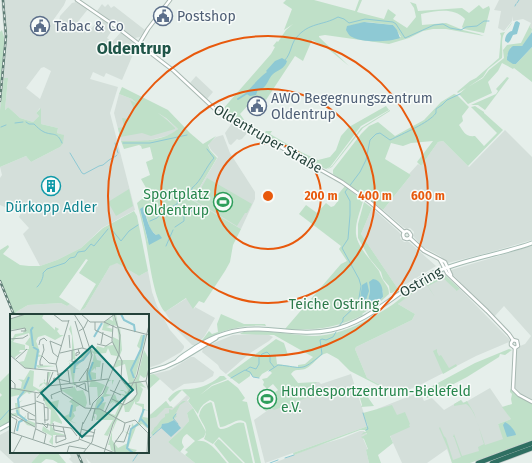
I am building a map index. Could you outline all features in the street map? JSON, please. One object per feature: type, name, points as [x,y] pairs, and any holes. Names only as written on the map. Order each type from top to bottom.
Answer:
[{"type":"highway","points":[[478,463],[532,443]]},
{"type":"highway","points":[[492,463],[532,448]]},
{"type":"main road","name":"Ostring","points":[[149,372],[165,367],[184,358],[220,335],[234,331],[245,329],[264,329],[310,333],[341,328],[370,314],[417,282],[446,268],[532,243]]},
{"type":"main road","points":[[0,430],[10,425]]},
{"type":"street","name":"Oldentruper Straße","points":[[77,0],[115,25],[176,72],[217,111],[351,188],[371,203],[404,232]]},
{"type":"street","points":[[140,44],[148,29],[170,0]]},
{"type":"street","points":[[410,238],[404,238],[404,232],[409,232],[410,238],[424,251],[445,262],[446,268],[452,277],[489,312],[513,340],[517,341],[518,344],[515,348],[513,389],[519,395],[532,402]]},
{"type":"street","points":[[513,340],[511,345],[515,348]]},
{"type":"shaded area","points":[[1,0],[66,0],[54,19],[56,23],[59,21],[60,16],[72,3],[76,2],[88,9],[76,24],[87,33],[101,18],[114,27],[107,38],[112,42],[121,32],[137,45],[122,80],[106,73],[104,77],[93,72],[90,79],[118,87],[110,113],[135,210],[102,228],[81,248],[57,260],[40,266],[23,234],[29,228],[19,217],[21,213],[13,205],[7,208],[0,205],[0,178],[2,175],[0,167],[26,156],[31,162],[60,147],[63,135],[57,133],[58,128],[41,124],[40,108],[36,113],[39,116],[33,122],[20,118],[8,107],[5,110],[8,79],[2,101],[0,128],[0,87],[4,37]],"holes":[[[44,67],[51,71],[40,99],[26,88],[41,68]]]},
{"type":"shaded area","points":[[499,0],[532,0],[532,29],[530,27],[531,23],[523,19],[513,21],[513,16],[512,21],[504,31],[498,28],[501,11],[494,10]]},
{"type":"shaded area","points":[[102,4],[105,7],[108,4],[111,8],[114,6],[145,30],[140,37],[135,38],[97,11]]},
{"type":"shaded area","points":[[196,76],[213,92],[207,99],[190,83]]},
{"type":"shaded area","points":[[119,94],[132,99],[136,103],[163,116],[178,129],[170,135],[145,141],[121,141],[114,113]]},
{"type":"shaded area","points":[[232,123],[248,132],[242,139],[237,139],[231,145],[229,144],[225,133]]},
{"type":"shaded area","points":[[505,130],[532,157],[532,240],[448,263],[440,256],[423,247],[413,236],[414,232],[410,228],[406,229],[403,227],[383,210],[411,175],[409,174],[418,164],[421,166],[438,142],[443,141],[469,167]]},
{"type":"shaded area","points":[[223,135],[230,153],[255,192],[255,199],[241,229],[192,200],[218,157],[211,150],[208,144],[216,137]]},
{"type":"shaded area","points":[[372,208],[399,232],[401,235],[400,238],[404,242],[409,242],[436,266],[398,289],[361,234]]},
{"type":"shaded area","points":[[532,246],[532,400],[518,393],[514,386],[516,351],[520,346],[525,344],[531,336],[504,306],[494,317],[453,275],[451,270]]},
{"type":"shaded area","points":[[116,262],[139,276],[148,271],[152,292],[157,306],[170,330],[184,346],[181,352],[160,364],[149,368],[149,314],[17,314],[16,312],[28,305],[61,303],[67,306],[70,304],[80,311],[85,308],[110,266]]},
{"type":"shaded area","points":[[438,278],[443,278],[457,290],[460,289],[510,340],[509,342],[476,356],[420,385],[395,395],[393,392],[367,378],[355,349],[356,347],[412,320],[415,314],[398,304],[415,290]]},
{"type":"shaded area","points":[[187,298],[194,309],[195,307],[215,318],[204,337],[196,345],[192,345],[176,329],[165,312]]},
{"type":"shaded area","points":[[267,334],[273,337],[250,353],[226,374],[218,365],[202,352],[203,349],[233,335]]},
{"type":"shaded area","points":[[191,357],[194,357],[214,372],[213,376],[203,382],[184,384],[173,391],[154,374],[170,370]]},
{"type":"shaded area","points":[[351,374],[368,426],[265,463],[254,420],[271,408],[274,409],[317,394],[314,386],[316,382],[321,384]]},
{"type":"shaded area","points":[[490,388],[511,419],[498,424],[504,439],[461,463],[452,463],[447,449],[427,463],[402,463],[380,409],[377,409],[420,392],[424,401],[432,398],[444,410],[461,400],[464,403]]},
{"type":"shaded area","points":[[187,395],[190,398],[187,400],[193,408],[187,413],[189,421],[168,442],[195,463],[91,463],[86,458],[88,463],[73,463],[69,459],[71,457],[69,453],[149,453],[149,413],[151,414],[166,401],[173,408]]},
{"type":"shaded area","points":[[10,430],[10,453],[40,453],[31,463],[14,463],[0,450],[0,435]]},
{"type":"shaded area","points":[[364,431],[367,435],[362,436],[368,450],[366,450],[369,463],[274,463],[316,446]]},
{"type":"green space","points":[[286,0],[314,0],[355,11],[359,0],[362,0],[357,12],[384,19],[388,9],[396,15],[393,19],[407,28],[416,17],[414,8],[410,2],[416,4],[418,11],[462,8],[469,13],[479,5],[483,9],[489,6],[490,9],[484,33],[464,29],[462,27],[465,19],[450,11],[421,14],[422,25],[446,23],[484,36],[446,29],[433,29],[423,31],[409,38],[389,44],[325,35],[319,36],[349,66],[327,48],[312,40],[303,61],[295,56],[262,106],[253,100],[240,114],[245,121],[261,130],[257,132],[225,115],[226,113],[222,110],[271,54],[275,47],[273,46],[293,24],[284,30],[292,9],[283,3]],"holes":[[[367,22],[393,25],[401,37],[373,41],[357,39],[349,26]]]},
{"type":"green space","points":[[531,23],[530,27],[532,31],[528,38],[522,46],[511,47],[507,56],[516,64],[532,47],[532,82],[514,68],[513,69],[502,63],[498,71],[488,82],[492,93],[468,104],[459,94],[466,88],[458,93],[457,92],[499,58],[500,33],[505,32],[502,41],[502,58],[488,69],[483,77],[468,87],[483,78],[489,70],[504,58],[503,50],[507,45],[521,43]]},
{"type":"green space","points":[[2,30],[4,44],[0,91],[0,32]]},
{"type":"green space","points":[[507,77],[509,78],[485,110],[478,105],[471,105],[496,94],[498,91],[496,89]]},
{"type":"green space","points":[[4,78],[8,78],[5,110],[8,107],[20,118],[33,122],[39,116],[36,113],[41,108],[41,124],[58,128],[57,133],[64,135],[63,143],[60,147],[31,162],[26,156],[0,167],[0,111]]},
{"type":"green space","points":[[122,87],[168,110],[203,144],[216,136],[208,145],[210,150],[217,158],[192,200],[241,229],[233,245],[230,262],[225,271],[204,303],[199,301],[193,309],[186,298],[165,312],[157,297],[137,203],[149,193],[141,179],[150,175],[146,162],[153,159],[150,147],[142,149],[139,145],[124,149],[121,141],[158,139],[178,129],[158,113],[175,129],[151,136],[142,133],[120,137],[118,128],[124,127],[122,118],[129,119],[134,109],[130,100],[136,103],[132,99],[119,94]],"holes":[[[140,209],[146,215],[150,229],[156,235],[148,242]]]},
{"type":"green space","points":[[454,94],[457,95],[469,107],[462,116],[463,121],[459,125],[467,135],[475,136],[484,146],[497,133],[471,107],[475,106],[484,112],[503,130],[468,166],[443,141],[438,142],[421,166],[417,162],[433,141],[411,143],[403,146],[391,143],[385,159],[411,175],[383,210],[367,197],[333,174],[333,170],[369,126],[378,122],[395,136],[424,120],[441,102]]},
{"type":"green space","points":[[386,106],[389,110],[361,126],[330,167],[326,169],[312,163],[263,135],[266,131],[272,131],[270,134],[318,160],[330,157],[336,150],[341,136],[349,127]]},
{"type":"green space","points":[[390,110],[363,128],[332,167],[326,170],[332,166],[361,128]]},
{"type":"green space","name":"Sportplatz Oldentrup","points":[[207,178],[252,204],[237,226],[194,200]]},
{"type":"green space","name":"Teiche Ostring","points":[[345,186],[363,201],[356,226],[357,239],[362,249],[379,271],[388,288],[389,294],[380,302],[362,314],[363,315],[344,323],[316,329],[285,329],[341,264],[347,261],[339,249],[341,246],[299,214],[306,205],[317,213],[326,203],[331,207],[334,206],[338,201],[335,198]],"holes":[[[369,282],[383,291],[383,297],[379,302],[368,301],[370,291]]]},
{"type":"green space","points":[[129,189],[133,206],[116,216],[108,202]]},
{"type":"green space","points":[[364,202],[372,208],[361,234],[398,289],[392,293],[390,293],[389,286],[383,279],[381,272],[370,259],[358,238],[358,224]]},
{"type":"green space","points":[[134,211],[137,216],[148,271],[139,276],[117,263],[110,266],[85,308],[80,311],[96,284],[79,273],[88,260],[86,259],[59,297],[70,304],[67,306],[61,303],[28,305],[15,314],[0,279],[0,250],[8,245],[9,247],[3,254],[20,265],[40,266],[57,260],[81,248],[103,228]]},
{"type":"green space","points":[[442,274],[460,289],[456,291],[444,279],[442,279],[428,286],[435,297],[426,284],[422,286],[398,304],[415,314],[412,320],[356,347],[355,349],[367,378],[391,392],[350,371],[338,359],[327,353],[305,369],[296,370],[291,374],[298,383],[317,382],[314,385],[317,394],[274,410],[271,408],[266,411],[263,409],[267,403],[263,398],[278,390],[273,384],[267,389],[263,385],[264,382],[262,379],[267,378],[272,373],[269,370],[262,374],[259,378],[250,374],[250,376],[239,384],[227,375],[276,339],[284,343],[288,355],[276,356],[277,364],[298,367],[298,365],[305,364],[313,357],[274,335],[240,334],[245,332],[264,331],[309,336],[327,335],[347,329],[374,316],[392,305],[421,283]]},
{"type":"green space","points":[[221,314],[244,324],[265,324],[266,326],[240,327],[223,331],[200,343],[209,331],[212,334],[218,332],[217,324]]},
{"type":"green space","points":[[437,349],[439,356],[441,355],[449,368],[456,364],[457,366],[443,374],[433,351]]},
{"type":"green space","points":[[509,349],[512,350],[505,355],[500,354],[499,357],[467,377],[427,398],[426,397],[423,391],[475,363]]},
{"type":"green space","points":[[10,372],[10,422],[0,427],[0,397],[2,395],[0,393],[0,382]]},
{"type":"green space","points":[[154,374],[160,379],[149,389],[149,375]]},
{"type":"green space","points":[[220,376],[224,376],[227,379],[212,385],[200,395],[212,386],[228,380],[238,388],[245,398],[242,401],[247,402],[261,463],[255,463],[246,423],[240,420],[220,427],[214,402],[210,400],[205,403],[198,414],[188,401],[190,398],[182,390],[170,402],[168,399],[175,392],[181,390],[197,388],[203,386]]},
{"type":"green space","points":[[510,389],[517,395],[532,403],[532,440],[470,463],[452,463],[439,428],[440,427],[446,438],[453,460],[461,457],[453,437],[454,434],[462,456],[479,451],[478,447],[484,444],[479,428],[485,445],[503,439],[498,424],[511,419],[502,407],[512,404],[512,394]]},
{"type":"green space","points":[[367,396],[374,406],[361,407],[362,405],[360,398]]},
{"type":"green space","points":[[461,400],[463,403],[467,401],[474,413],[476,419],[466,404],[454,406],[454,404]]},
{"type":"green space","points":[[166,401],[170,407],[171,406],[173,408],[165,408],[156,417],[149,419],[149,416]]},
{"type":"green space","points":[[183,401],[186,401],[180,405],[175,415],[177,416],[170,423],[162,424],[161,428],[159,428],[153,436],[151,433],[165,417],[165,414],[169,413],[169,409],[172,410]]},
{"type":"green space","points":[[211,402],[218,427],[220,429],[241,422],[244,423],[253,463],[245,463],[219,437],[213,444],[204,439],[206,430],[199,416],[202,408]]},
{"type":"green space","points":[[392,405],[397,415],[405,412],[410,427],[390,436],[393,443],[378,455],[381,463],[369,463],[366,450],[368,449],[364,439],[361,437],[367,434],[361,435],[366,432],[365,430],[360,430],[294,455],[293,453],[368,426],[363,413]]},
{"type":"green space","points":[[193,408],[206,432],[204,437],[197,441],[206,442],[227,463],[195,463],[185,455],[188,452],[185,450],[195,441],[187,434],[182,443],[184,447],[180,452],[168,442],[189,421],[187,413]]},
{"type":"green space","points":[[218,439],[243,463],[229,463],[214,444]]},
{"type":"green space","points":[[40,453],[58,453],[66,463],[58,463],[53,460],[46,459],[41,463],[31,463]]},
{"type":"water","points":[[517,21],[520,23],[517,34],[513,35],[508,43],[505,41],[506,36],[512,31],[515,22]]},
{"type":"water","points":[[364,22],[393,25],[400,38],[383,41],[369,41],[357,39],[349,35],[346,30],[347,26]]},
{"type":"water","points":[[532,32],[532,47],[516,64],[513,64],[507,60],[510,49],[513,46],[522,46]]},
{"type":"water","points":[[282,58],[287,61],[285,66],[272,75],[262,89],[258,89],[256,95],[248,95],[246,93],[267,72],[266,71],[275,61]]},
{"type":"water","points":[[143,207],[151,230],[156,235],[159,234],[162,238],[149,245],[140,209]]},
{"type":"water","points":[[373,279],[380,283],[383,291],[383,297],[377,303],[368,301],[370,291],[369,282]]},
{"type":"water","points":[[367,282],[369,291],[366,300],[361,302],[362,285]]},
{"type":"water","points":[[174,420],[181,428],[171,437],[161,428],[162,424]]},
{"type":"water","points":[[505,422],[512,427],[516,435],[507,437],[503,425]]},
{"type":"waterway","points":[[285,60],[289,55],[294,40],[301,33],[306,29],[338,17],[349,23],[365,19],[393,22],[405,38],[434,25],[443,24],[450,28],[461,30],[466,27],[477,26],[484,21],[489,21]]},
{"type":"waterway","points":[[238,99],[249,92]]},
{"type":"waterway","points":[[339,326],[343,321],[343,318],[358,304],[361,286],[359,279],[342,248],[348,239],[350,215],[350,201],[345,192],[360,172],[366,160],[370,140],[376,134],[380,133],[390,140],[415,128],[433,117],[436,113],[436,109],[447,100],[460,94]]},
{"type":"waterway","points":[[15,123],[23,122]]},
{"type":"waterway","points":[[26,122],[29,124],[34,124],[44,132],[56,135],[62,143]]},
{"type":"waterway","points":[[1,127],[6,125]]},
{"type":"waterway","points":[[123,143],[150,143],[187,135]]},
{"type":"waterway","points":[[115,143],[118,153]]},
{"type":"waterway","points":[[188,199],[191,197],[192,188],[214,158],[207,149]]},
{"type":"waterway","points":[[70,153],[84,174],[103,165],[117,155]]},
{"type":"waterway","points":[[150,221],[177,204],[178,200],[184,197],[187,199]]},
{"type":"waterway","points":[[175,227],[184,221],[184,216],[191,212],[194,206]]},
{"type":"waterway","points":[[112,230],[121,241],[129,231],[138,225]]},
{"type":"waterway","points":[[37,287],[42,281],[43,273],[47,269],[65,263],[70,258],[75,257],[78,252],[85,251],[91,244],[94,246],[108,229]]},
{"type":"waterway","points":[[166,246],[173,230]]},
{"type":"waterway","points":[[269,371],[278,365],[301,367],[309,364],[322,354],[320,340],[326,340],[333,337],[336,332]]},
{"type":"waterway","points":[[246,370],[250,367],[256,369],[259,364],[259,357],[267,352],[270,355],[270,362],[274,367]]},
{"type":"waterway","points":[[231,378],[245,370],[250,372],[253,377],[259,378]]},
{"type":"waterway","points":[[0,420],[10,409]]},
{"type":"waterway","points":[[363,413],[368,429],[366,430]]},
{"type":"waterway","points":[[176,414],[173,418],[178,424]]},
{"type":"waterway","points":[[153,435],[162,427]]},
{"type":"waterway","points":[[133,461],[138,453]]},
{"type":"waterway","points":[[285,458],[294,455]]},
{"type":"waterway","points":[[270,463],[278,460]]},
{"type":"railway","points":[[0,101],[6,36],[3,0]]},
{"type":"railway","points":[[0,281],[14,314]]},
{"type":"railway","points":[[77,453],[82,463]]},
{"type":"place","name":"Postshop","points":[[163,16]]},
{"type":"place","name":"Tabac & Co","points":[[40,26]]},
{"type":"place","name":"AWO Begegnungszentrum Oldentrup","points":[[257,106]]},
{"type":"place","name":"Dürkopp Adler","points":[[51,186]]},
{"type":"place","name":"Sportplatz Oldentrup","points":[[223,202]]},
{"type":"place","name":"Hundesportzentrum-Bielefeld e.V.","points":[[267,399]]},
{"type":"district","name":"Oldentrup","points":[[134,48]]}]
